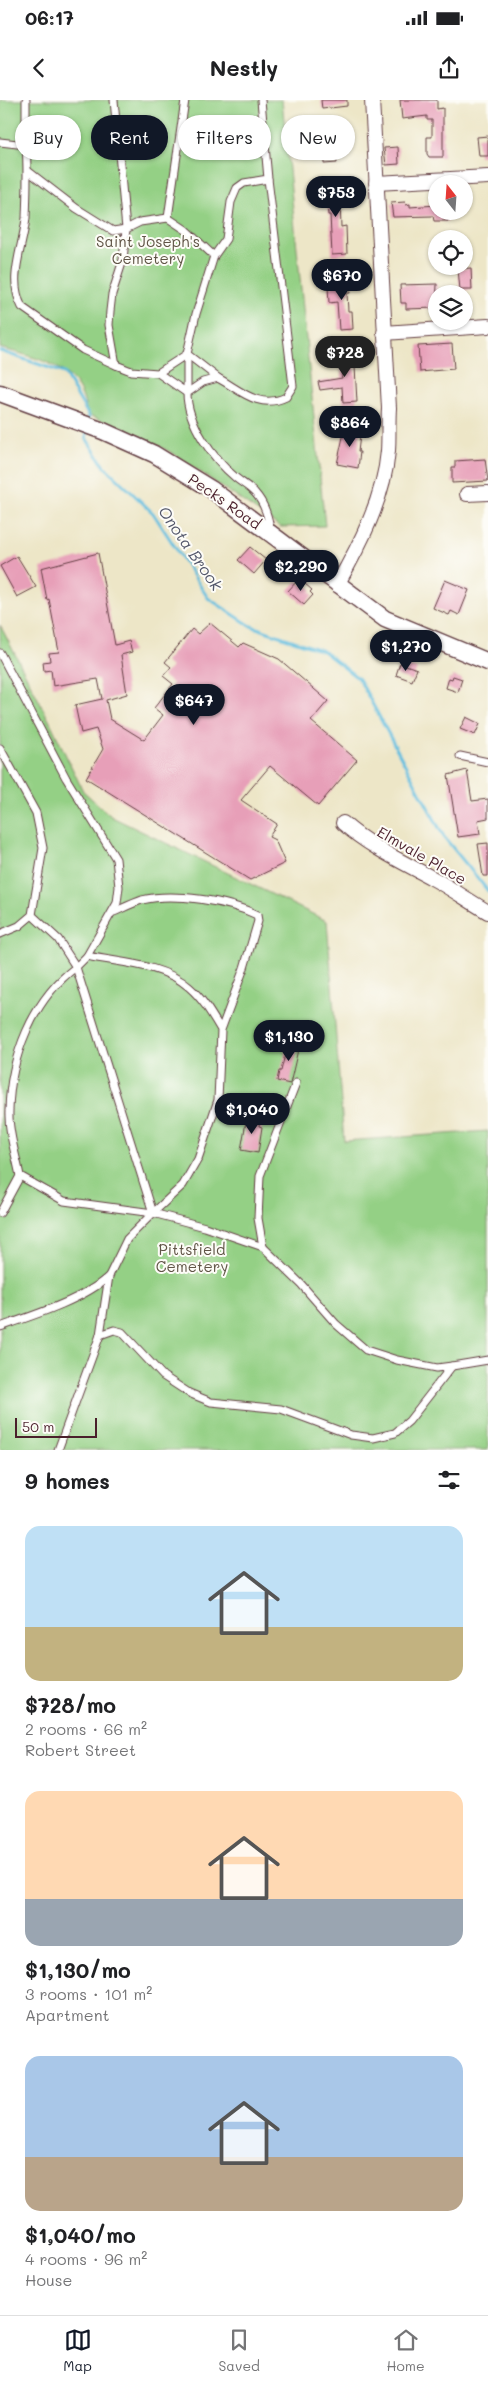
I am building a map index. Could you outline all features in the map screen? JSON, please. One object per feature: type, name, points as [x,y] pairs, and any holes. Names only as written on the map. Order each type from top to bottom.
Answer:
[{"type":"street","points":[[337,585],[360,545],[377,500],[388,453],[389,408],[372,100]]},
{"type":"street","points":[[376,183],[488,177]]},
{"type":"street","points":[[384,333],[488,326]]},
{"type":"street","name":"Pecks Road","points":[[0,393],[94,428],[154,454],[211,489],[385,619],[488,662]]},
{"type":"street","points":[[467,494],[488,493]]},
{"type":"street","name":"Elmvale Place","points":[[343,822],[356,834],[380,850],[431,877],[488,912]]},
{"type":"lane","points":[[26,100],[26,115]]},
{"type":"lane","points":[[114,100],[126,229],[123,260],[112,294],[110,311],[116,365]]},
{"type":"lane","points":[[168,218],[185,100]]},
{"type":"lane","points":[[187,354],[248,398],[268,402],[286,397],[293,386],[268,180],[261,100]]},
{"type":"lane","points":[[0,142],[15,144]]},
{"type":"lane","points":[[27,160],[26,219],[14,280],[16,297],[22,307],[29,314],[83,350],[131,371],[158,373],[187,393]]},
{"type":"lane","points":[[28,171],[102,226],[113,231],[126,229],[140,222],[168,218],[186,230],[214,256]]},
{"type":"lane","points":[[268,180],[244,183],[237,188],[231,202],[226,240],[214,256],[196,314],[187,354],[187,393],[192,421],[199,434],[225,466],[254,492],[265,507],[271,535]]},
{"type":"lane","points":[[158,373],[187,354]]},
{"type":"lane","points":[[187,393],[203,382],[218,378]]},
{"type":"lane","points":[[0,653],[66,778],[116,859],[119,886],[114,912],[87,956],[76,967],[65,974],[45,1000],[23,1036],[12,1077],[8,1113],[20,1176],[0,1212]]},
{"type":"lane","points":[[0,748],[28,798],[40,828],[43,848],[32,915],[19,926],[0,934]]},
{"type":"lane","points":[[460,756],[488,762]]},
{"type":"lane","points":[[58,1450],[100,1335],[109,1276],[127,1239],[183,1185],[198,1159],[218,1100],[221,1030],[244,968],[258,921],[256,915],[227,903],[170,898],[141,900],[114,912]]},
{"type":"lane","points":[[32,915],[58,939],[76,967],[153,1213]]},
{"type":"lane","points":[[87,956],[152,968],[188,986],[206,1006],[221,1030]]},
{"type":"lane","points":[[262,1247],[258,1218],[260,1176],[296,1083]]},
{"type":"lane","points":[[20,1176],[64,1201],[153,1213],[205,1227],[262,1247],[301,1284],[336,1324],[366,1350],[397,1360],[437,1368],[488,1360]]},
{"type":"lane","points":[[0,1327],[43,1312],[101,1284],[109,1276]]},
{"type":"lane","points":[[100,1335],[114,1330],[122,1332],[163,1376],[189,1393],[210,1402],[281,1409],[351,1434],[373,1438],[395,1433],[409,1421],[452,1366]]},
{"type":"green space","name":"Saint Joseph's Cemetery","points":[[0,100],[282,100],[284,115],[281,115],[281,160],[288,160],[325,526],[280,527],[174,454],[131,431],[88,415],[79,389],[70,378],[53,365],[0,348]]},
{"type":"green space","name":"Pittsfield Cemetery","points":[[0,625],[83,791],[112,817],[327,921],[344,1141],[488,1131],[488,1450],[0,1450]]},
{"type":"building","points":[[321,100],[347,100],[347,106],[322,109]]},
{"type":"building","points":[[400,100],[437,100],[437,109],[443,108],[443,157],[429,157],[427,154],[427,137],[432,137],[432,120],[427,120],[427,116],[402,119]]},
{"type":"building","points":[[488,136],[488,156],[479,156],[477,137]]},
{"type":"building","points":[[398,147],[399,164],[386,165],[384,148]]},
{"type":"building","points":[[324,160],[337,160],[337,163],[324,164]]},
{"type":"building","points":[[345,184],[346,200],[340,201],[341,227],[346,226],[347,254],[332,255],[330,215],[328,215],[327,202],[322,203],[322,193],[330,193],[330,185]]},
{"type":"building","points":[[405,202],[406,205],[410,204],[410,207],[428,206],[428,216],[393,217],[391,203]]},
{"type":"building","points":[[348,274],[350,293],[347,293],[348,311],[352,311],[353,329],[339,330],[337,302],[329,303],[328,287],[333,287],[332,281],[336,280],[336,275]]},
{"type":"building","points":[[459,275],[471,275],[472,285],[460,285]]},
{"type":"building","points":[[437,284],[428,285],[428,308],[406,309],[406,303],[401,303],[400,285]]},
{"type":"building","points":[[452,344],[454,369],[420,372],[418,346]]},
{"type":"building","points":[[354,349],[357,402],[343,403],[342,387],[320,390],[318,382],[342,378],[340,350]]},
{"type":"building","points":[[351,426],[361,427],[358,468],[337,464],[345,428],[351,429]]},
{"type":"building","points":[[485,459],[488,481],[452,483],[452,467],[455,467],[455,461]]},
{"type":"building","points":[[250,547],[266,560],[254,574],[238,560]]},
{"type":"building","points":[[98,553],[115,645],[129,641],[132,652],[121,655],[127,694],[106,700],[110,719],[144,740],[163,715],[154,708],[173,684],[163,676],[171,667],[165,662],[192,629],[198,634],[210,623],[239,647],[243,643],[279,659],[328,701],[311,721],[357,760],[318,806],[270,766],[241,800],[277,824],[269,837],[275,840],[285,863],[250,880],[86,778],[103,749],[96,729],[81,733],[75,705],[102,699],[98,679],[53,686],[51,670],[44,671],[43,662],[50,661],[49,653],[59,652],[41,568]]},
{"type":"building","points":[[17,556],[36,587],[17,597],[0,566]]},
{"type":"building","points":[[445,580],[469,590],[459,615],[451,611],[449,615],[433,608]]},
{"type":"building","points":[[297,581],[302,585],[304,583],[312,590],[310,592],[313,595],[304,605],[288,591]]},
{"type":"building","points":[[400,663],[417,669],[412,681],[396,675]]},
{"type":"building","points":[[453,676],[462,679],[458,692],[446,688],[449,678],[452,679]]},
{"type":"building","points":[[466,717],[480,724],[475,735],[460,729]]},
{"type":"building","points":[[467,770],[472,801],[488,799],[488,818],[478,820],[480,834],[458,837],[448,775]]},
{"type":"building","points":[[488,843],[488,876],[483,876],[478,844]]},
{"type":"building","points":[[289,1038],[300,1041],[290,1084],[277,1081]]},
{"type":"building","points":[[247,1116],[260,1118],[259,1126],[262,1127],[258,1153],[241,1150]]},
{"type":"waterway","name":"Onota Brook","points":[[0,351],[64,373],[89,416],[88,421]]},
{"type":"waterway","name":"Onota Brook","points":[[87,432],[86,438],[104,466],[153,513],[208,598],[251,626],[323,651],[359,679],[444,837],[488,891]]}]
